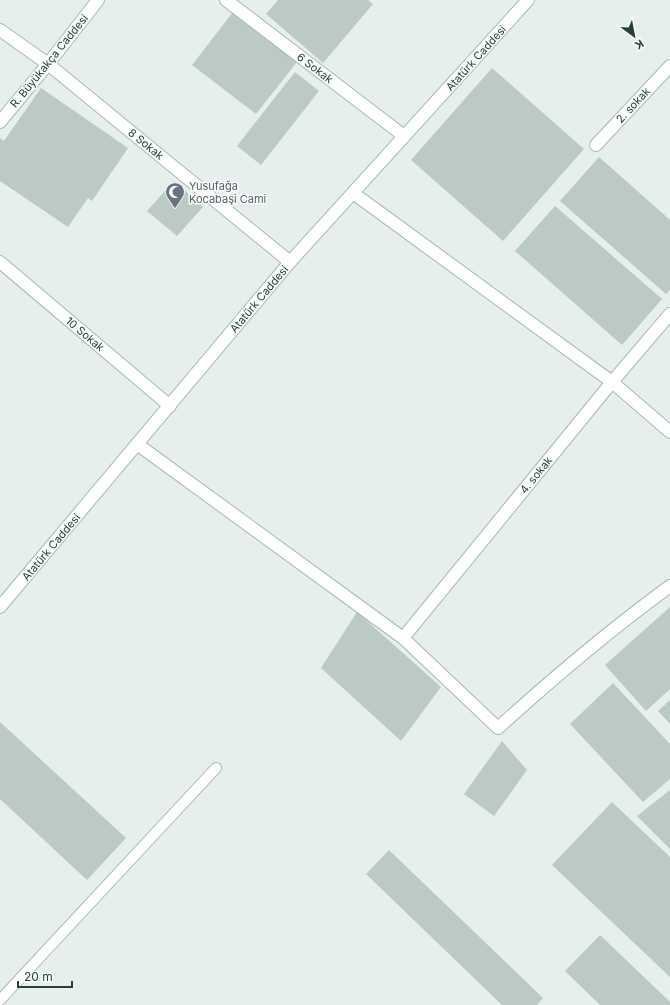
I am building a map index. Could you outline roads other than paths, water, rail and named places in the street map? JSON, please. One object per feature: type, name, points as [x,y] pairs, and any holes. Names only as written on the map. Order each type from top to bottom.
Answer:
[{"type":"street","name":"R. Büyükakça Caddesi","points":[[0,122],[98,0]]},
{"type":"street","name":"6 Sokak","points":[[226,0],[404,136]]},
{"type":"street","name":"Atatürk Caddesi","points":[[0,607],[290,262],[528,0]]},
{"type":"street","name":"8 Sokak","points":[[0,30],[48,64],[290,262]]},
{"type":"street","name":"2. sokak","points":[[596,145],[670,66]]},
{"type":"street","points":[[353,193],[612,382],[670,432]]},
{"type":"street","name":"10 Sokak","points":[[0,262],[170,406]]},
{"type":"street","name":"4. sokak","points":[[403,638],[612,382],[670,314]]},
{"type":"street","points":[[138,444],[403,638],[498,728],[555,676],[629,616],[670,586]]},
{"type":"lane","points":[[0,1000],[216,768]]},
{"type":"place","name":"Yusufağa Kocabaşi Cami","points":[[175,209]]}]
